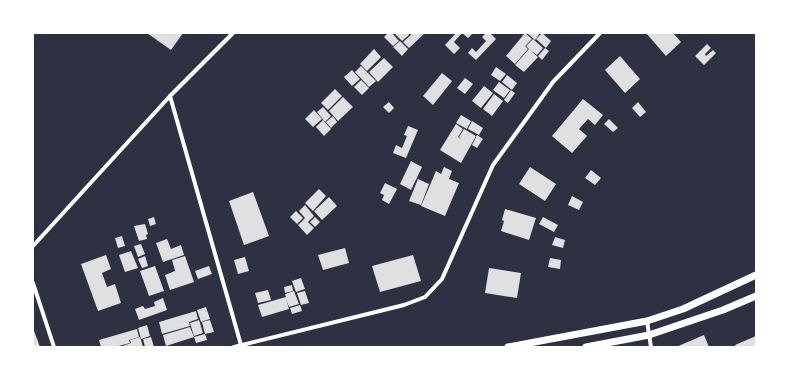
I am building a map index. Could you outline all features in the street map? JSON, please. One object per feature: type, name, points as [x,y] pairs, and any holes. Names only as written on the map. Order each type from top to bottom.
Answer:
[{"type":"street","points":[[33,246],[170,96],[233,33]]},
{"type":"street","points":[[234,347],[404,305],[425,298],[442,279],[493,165],[553,82],[600,33]]},
{"type":"street","points":[[170,96],[241,345]]},
{"type":"street","points":[[508,347],[646,321],[683,309],[756,275]]},
{"type":"street","points":[[33,283],[54,347]]},
{"type":"street","points":[[586,347],[649,335],[723,310],[756,296]]},
{"type":"street","points":[[646,321],[652,347]]},
{"type":"building","points":[[147,33],[183,33],[171,50]]},
{"type":"building","points":[[388,33],[392,33],[399,41],[393,46],[384,37]]},
{"type":"building","points":[[394,33],[408,33],[409,35],[402,41]]},
{"type":"building","points":[[409,33],[425,33],[409,48],[403,42],[411,35]]},
{"type":"building","points":[[456,33],[462,33],[454,42],[460,48],[454,54],[445,45]]},
{"type":"building","points":[[462,33],[473,33],[468,38]]},
{"type":"building","points":[[486,33],[490,33],[496,39],[476,60],[468,53],[472,48],[476,52],[486,41],[482,37]]},
{"type":"building","points":[[525,33],[532,39],[525,46],[528,49],[515,64],[506,56]]},
{"type":"building","points":[[527,33],[540,33],[535,40]]},
{"type":"building","points":[[542,33],[551,41],[546,48],[536,39]]},
{"type":"building","points":[[646,33],[673,33],[681,42],[666,56]]},
{"type":"building","points":[[533,39],[543,48],[537,55],[530,50],[538,57],[524,72],[515,65],[529,49],[526,46]]},
{"type":"building","points":[[400,41],[408,49],[402,56],[393,47]]},
{"type":"building","points":[[707,44],[711,48],[705,54],[706,56],[713,50],[716,53],[704,65],[695,56]]},
{"type":"building","points":[[545,48],[549,51],[542,60],[538,56]]},
{"type":"building","points":[[374,49],[381,57],[367,71],[360,64]]},
{"type":"building","points":[[620,56],[640,79],[625,93],[605,70]]},
{"type":"building","points":[[384,58],[393,67],[378,82],[369,72]]},
{"type":"building","points":[[361,66],[376,81],[369,87],[355,72]]},
{"type":"building","points":[[496,67],[506,74],[500,81],[491,75]]},
{"type":"building","points":[[352,70],[360,79],[352,86],[344,77]]},
{"type":"building","points":[[442,73],[452,81],[433,105],[423,96]]},
{"type":"building","points":[[507,75],[517,83],[512,90],[502,82]]},
{"type":"building","points":[[465,78],[473,84],[465,94],[457,88]]},
{"type":"building","points":[[361,80],[369,88],[362,95],[354,87]]},
{"type":"building","points":[[499,82],[510,90],[504,98],[493,90]]},
{"type":"building","points":[[484,86],[493,93],[481,108],[472,101]]},
{"type":"building","points":[[335,89],[342,96],[328,110],[321,103]]},
{"type":"building","points":[[511,90],[515,93],[508,103],[504,100]]},
{"type":"building","points":[[494,94],[503,101],[492,116],[483,109]]},
{"type":"building","points":[[343,97],[353,107],[338,121],[329,111]]},
{"type":"building","points":[[583,99],[603,115],[595,125],[588,119],[579,129],[587,136],[572,153],[552,136]]},
{"type":"building","points":[[389,102],[394,108],[389,113],[383,107]]},
{"type":"building","points":[[638,102],[646,112],[640,117],[632,108]]},
{"type":"building","points":[[323,107],[331,116],[325,122],[317,112]]},
{"type":"building","points":[[314,110],[322,119],[313,127],[305,119]]},
{"type":"building","points":[[461,115],[471,121],[467,129],[456,123]]},
{"type":"building","points":[[333,116],[337,122],[331,128],[326,122]]},
{"type":"building","points":[[609,119],[618,128],[613,132],[604,124]]},
{"type":"building","points":[[323,120],[331,129],[324,136],[316,127]]},
{"type":"building","points":[[472,121],[483,128],[479,135],[468,129]]},
{"type":"building","points":[[456,124],[463,129],[458,137],[462,140],[459,137],[464,129],[476,136],[461,163],[440,150]]},
{"type":"building","points":[[408,126],[418,130],[406,158],[393,153],[396,145],[402,148],[407,136],[404,135]]},
{"type":"building","points":[[477,135],[483,139],[477,148],[472,145]]},
{"type":"building","points":[[411,161],[422,167],[411,190],[400,184]]},
{"type":"building","points":[[444,167],[452,171],[449,179],[459,183],[445,216],[421,206],[436,171],[441,174]]},
{"type":"building","points":[[530,167],[556,184],[545,201],[519,184]]},
{"type":"building","points":[[591,170],[601,178],[595,185],[585,178]]},
{"type":"building","points":[[418,179],[429,184],[421,205],[409,201]]},
{"type":"building","points":[[385,183],[397,189],[389,204],[382,200],[384,195],[380,193]]},
{"type":"building","points":[[319,189],[326,196],[313,211],[305,203]]},
{"type":"building","points":[[253,192],[269,236],[244,245],[229,201]]},
{"type":"building","points":[[572,196],[583,202],[579,210],[568,205]]},
{"type":"building","points":[[329,197],[337,206],[322,220],[314,211]]},
{"type":"building","points":[[305,205],[314,216],[308,222],[314,228],[307,235],[298,225],[305,218],[299,211]]},
{"type":"building","points":[[505,209],[536,218],[529,240],[501,231]]},
{"type":"building","points":[[296,211],[303,218],[297,224],[290,217]]},
{"type":"building","points":[[154,217],[156,224],[150,226],[148,219]]},
{"type":"building","points":[[315,217],[320,222],[315,227],[310,222]]},
{"type":"building","points":[[543,217],[558,225],[554,232],[539,224]]},
{"type":"building","points":[[145,224],[148,234],[146,235],[147,239],[139,241],[134,226]]},
{"type":"building","points":[[122,236],[125,246],[118,248],[115,238]]},
{"type":"building","points":[[555,237],[565,240],[563,248],[552,245]]},
{"type":"building","points":[[167,239],[171,249],[181,245],[184,255],[163,262],[156,243]]},
{"type":"building","points":[[141,244],[145,254],[138,257],[134,246]]},
{"type":"building","points":[[345,248],[349,263],[323,270],[318,255]]},
{"type":"building","points":[[131,251],[138,268],[125,272],[119,255]]},
{"type":"building","points":[[106,255],[111,269],[102,273],[107,287],[115,284],[121,303],[98,311],[81,264]]},
{"type":"building","points":[[413,255],[421,281],[380,292],[372,266]]},
{"type":"building","points":[[145,256],[148,266],[142,268],[138,259]]},
{"type":"building","points":[[185,256],[194,282],[170,290],[165,275],[175,271],[172,260]]},
{"type":"building","points":[[245,257],[249,271],[238,274],[234,260]]},
{"type":"building","points":[[550,258],[561,260],[560,269],[548,267]]},
{"type":"building","points":[[155,266],[164,291],[149,296],[140,271]]},
{"type":"building","points":[[209,266],[212,274],[198,279],[195,271]]},
{"type":"building","points":[[489,268],[521,273],[517,298],[485,293]]},
{"type":"building","points":[[301,278],[305,289],[296,292],[292,281]]},
{"type":"building","points":[[292,285],[293,291],[285,293],[284,287]]},
{"type":"building","points":[[268,290],[271,300],[258,303],[255,293]]},
{"type":"building","points":[[294,291],[299,304],[289,307],[286,299],[289,309],[262,317],[258,305],[286,297],[285,294]]},
{"type":"building","points":[[305,291],[309,303],[301,305],[297,293]]},
{"type":"building","points":[[163,298],[167,310],[139,320],[135,309],[143,306],[145,309],[155,306],[154,302]]},
{"type":"building","points":[[300,305],[302,311],[292,314],[290,308]]},
{"type":"building","points":[[206,307],[210,319],[201,322],[197,310]]},
{"type":"building","points":[[196,311],[198,319],[189,322],[190,326],[162,334],[159,322]]},
{"type":"building","points":[[199,320],[203,333],[194,336],[190,323]]},
{"type":"building","points":[[210,320],[214,332],[205,334],[202,322]]},
{"type":"building","points":[[147,325],[150,336],[141,339],[138,328]]},
{"type":"building","points":[[190,327],[194,337],[166,346],[163,335]]},
{"type":"building","points":[[33,328],[40,347],[33,347]]},
{"type":"building","points":[[137,329],[139,337],[129,340],[130,343],[115,347],[101,347],[99,340]]},
{"type":"building","points":[[205,334],[207,340],[196,343],[194,337]]},
{"type":"building","points":[[704,335],[709,347],[676,347]]},
{"type":"building","points":[[756,336],[756,347],[736,347],[735,345]]},
{"type":"building","points":[[140,337],[143,347],[120,347],[131,343],[130,340]]},
{"type":"building","points":[[151,337],[154,347],[145,347],[143,339]]}]
